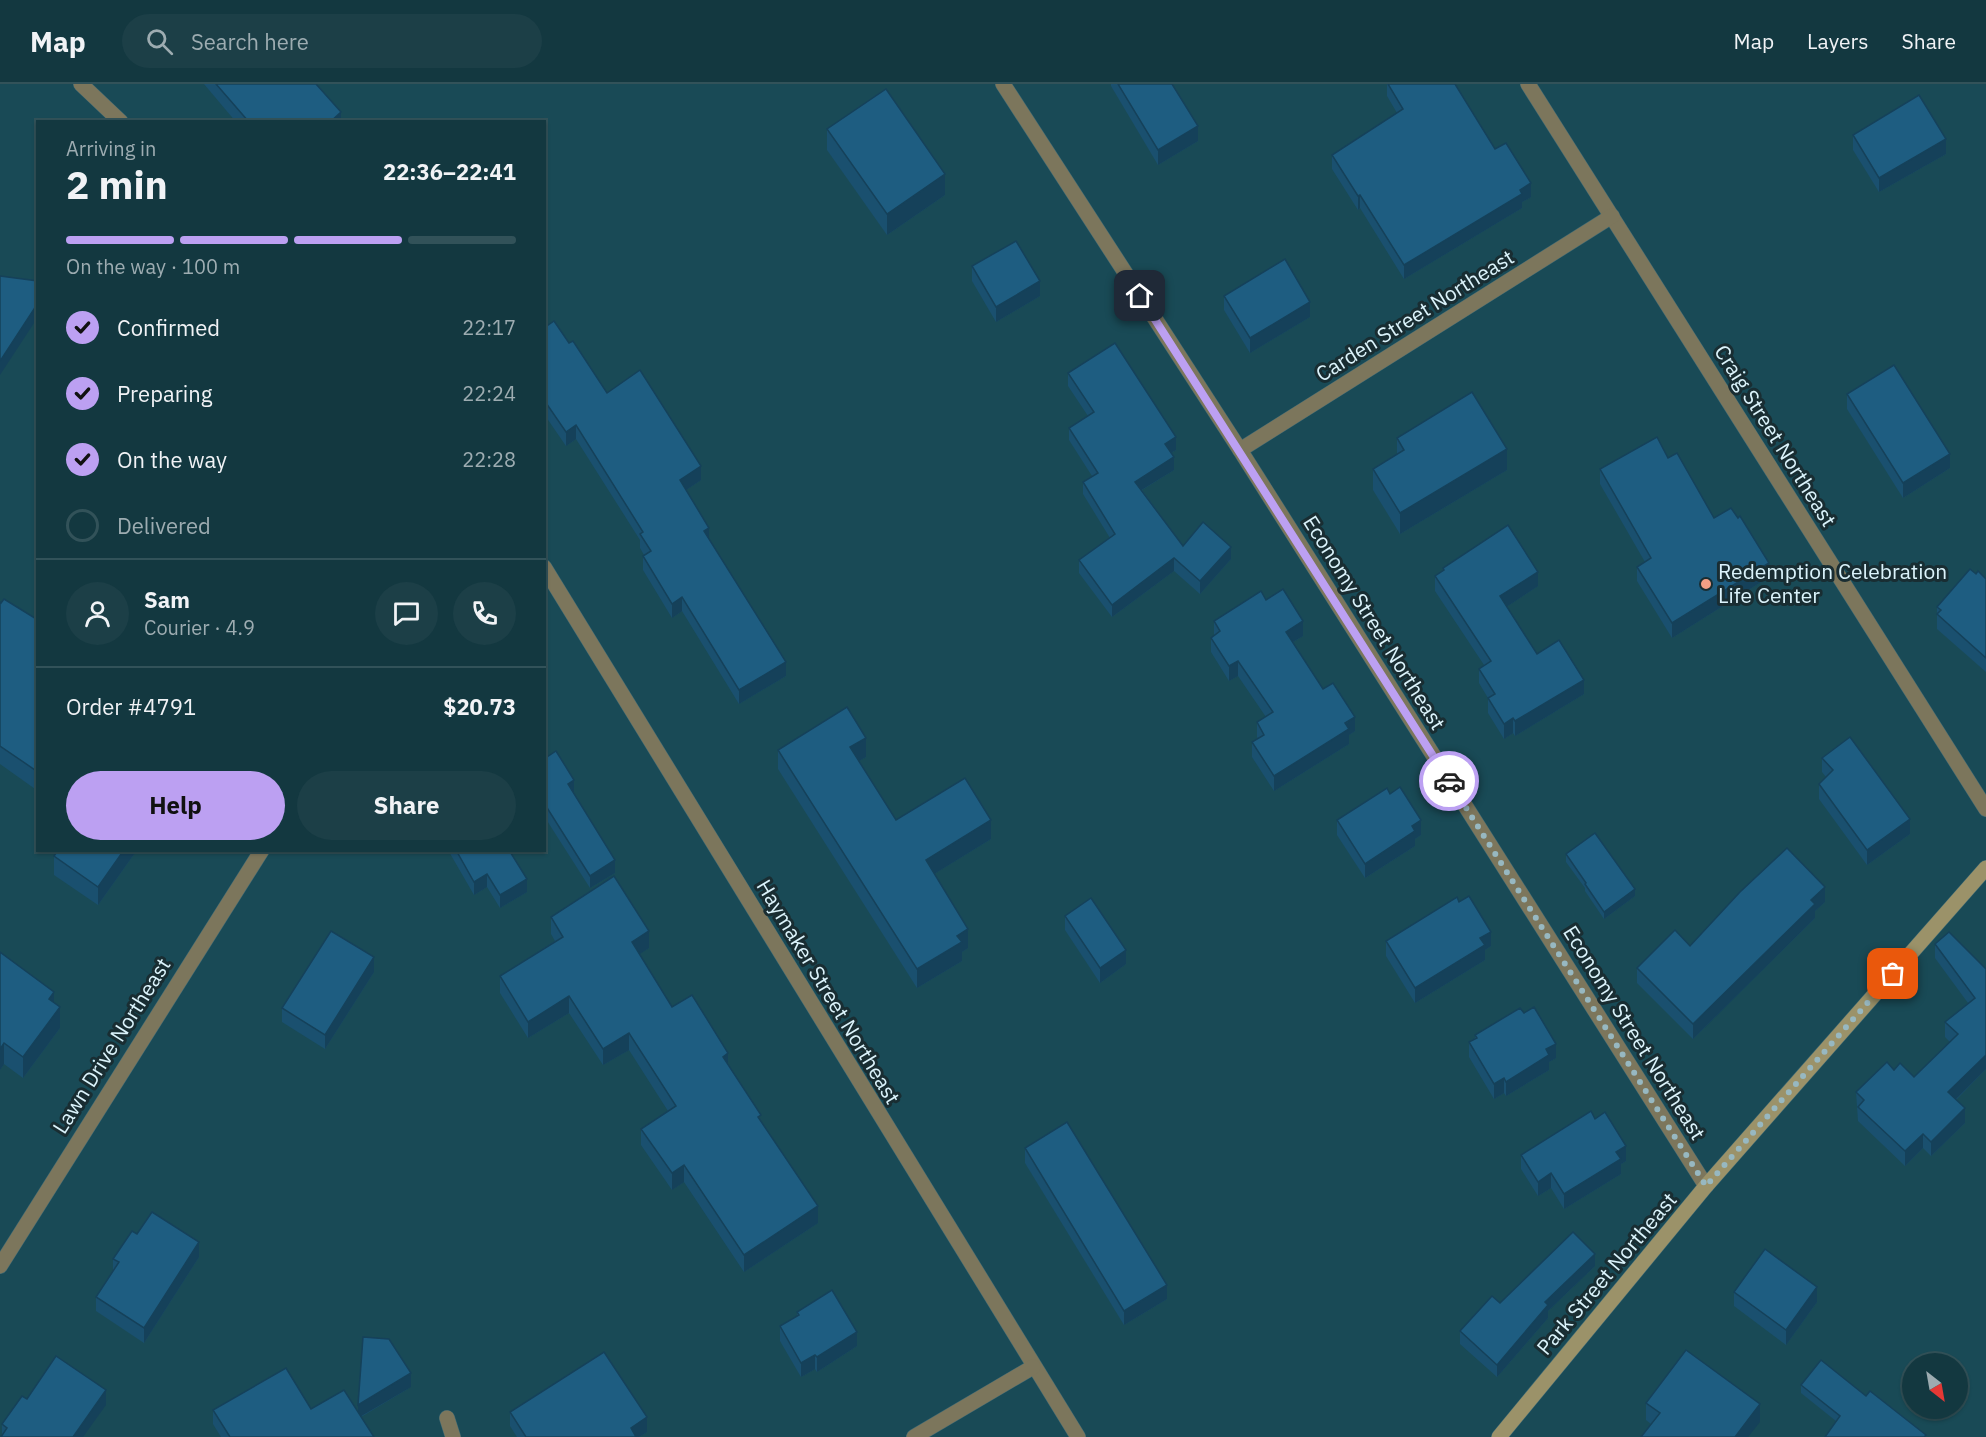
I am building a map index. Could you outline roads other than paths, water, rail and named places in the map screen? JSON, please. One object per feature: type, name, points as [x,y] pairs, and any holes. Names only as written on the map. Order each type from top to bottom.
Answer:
[{"type":"street","points":[[81,84],[119,120]]},
{"type":"street","name":"Economy Street Northeast","points":[[1003,84],[1240,450],[1706,1186]]},
{"type":"street","name":"Craig Street Northeast","points":[[1528,84],[1986,810]]},
{"type":"street","name":"Carden Street Northeast","points":[[1240,450],[1612,216]]},
{"type":"street","name":"Haymaker Street Northeast","points":[[546,570],[1078,1437]]},
{"type":"street","name":"Lawn Drive Northeast","points":[[0,1266],[261,852]]},
{"type":"street","name":"Park Street Northeast","points":[[1499,1437],[1706,1186],[1986,868]]},
{"type":"street","points":[[914,1437],[1033,1367]]},
{"type":"street","points":[[447,1418],[453,1437]]},
{"type":"place","name":"Redemption Celebration Life Center","points":[[1706,584]]}]
